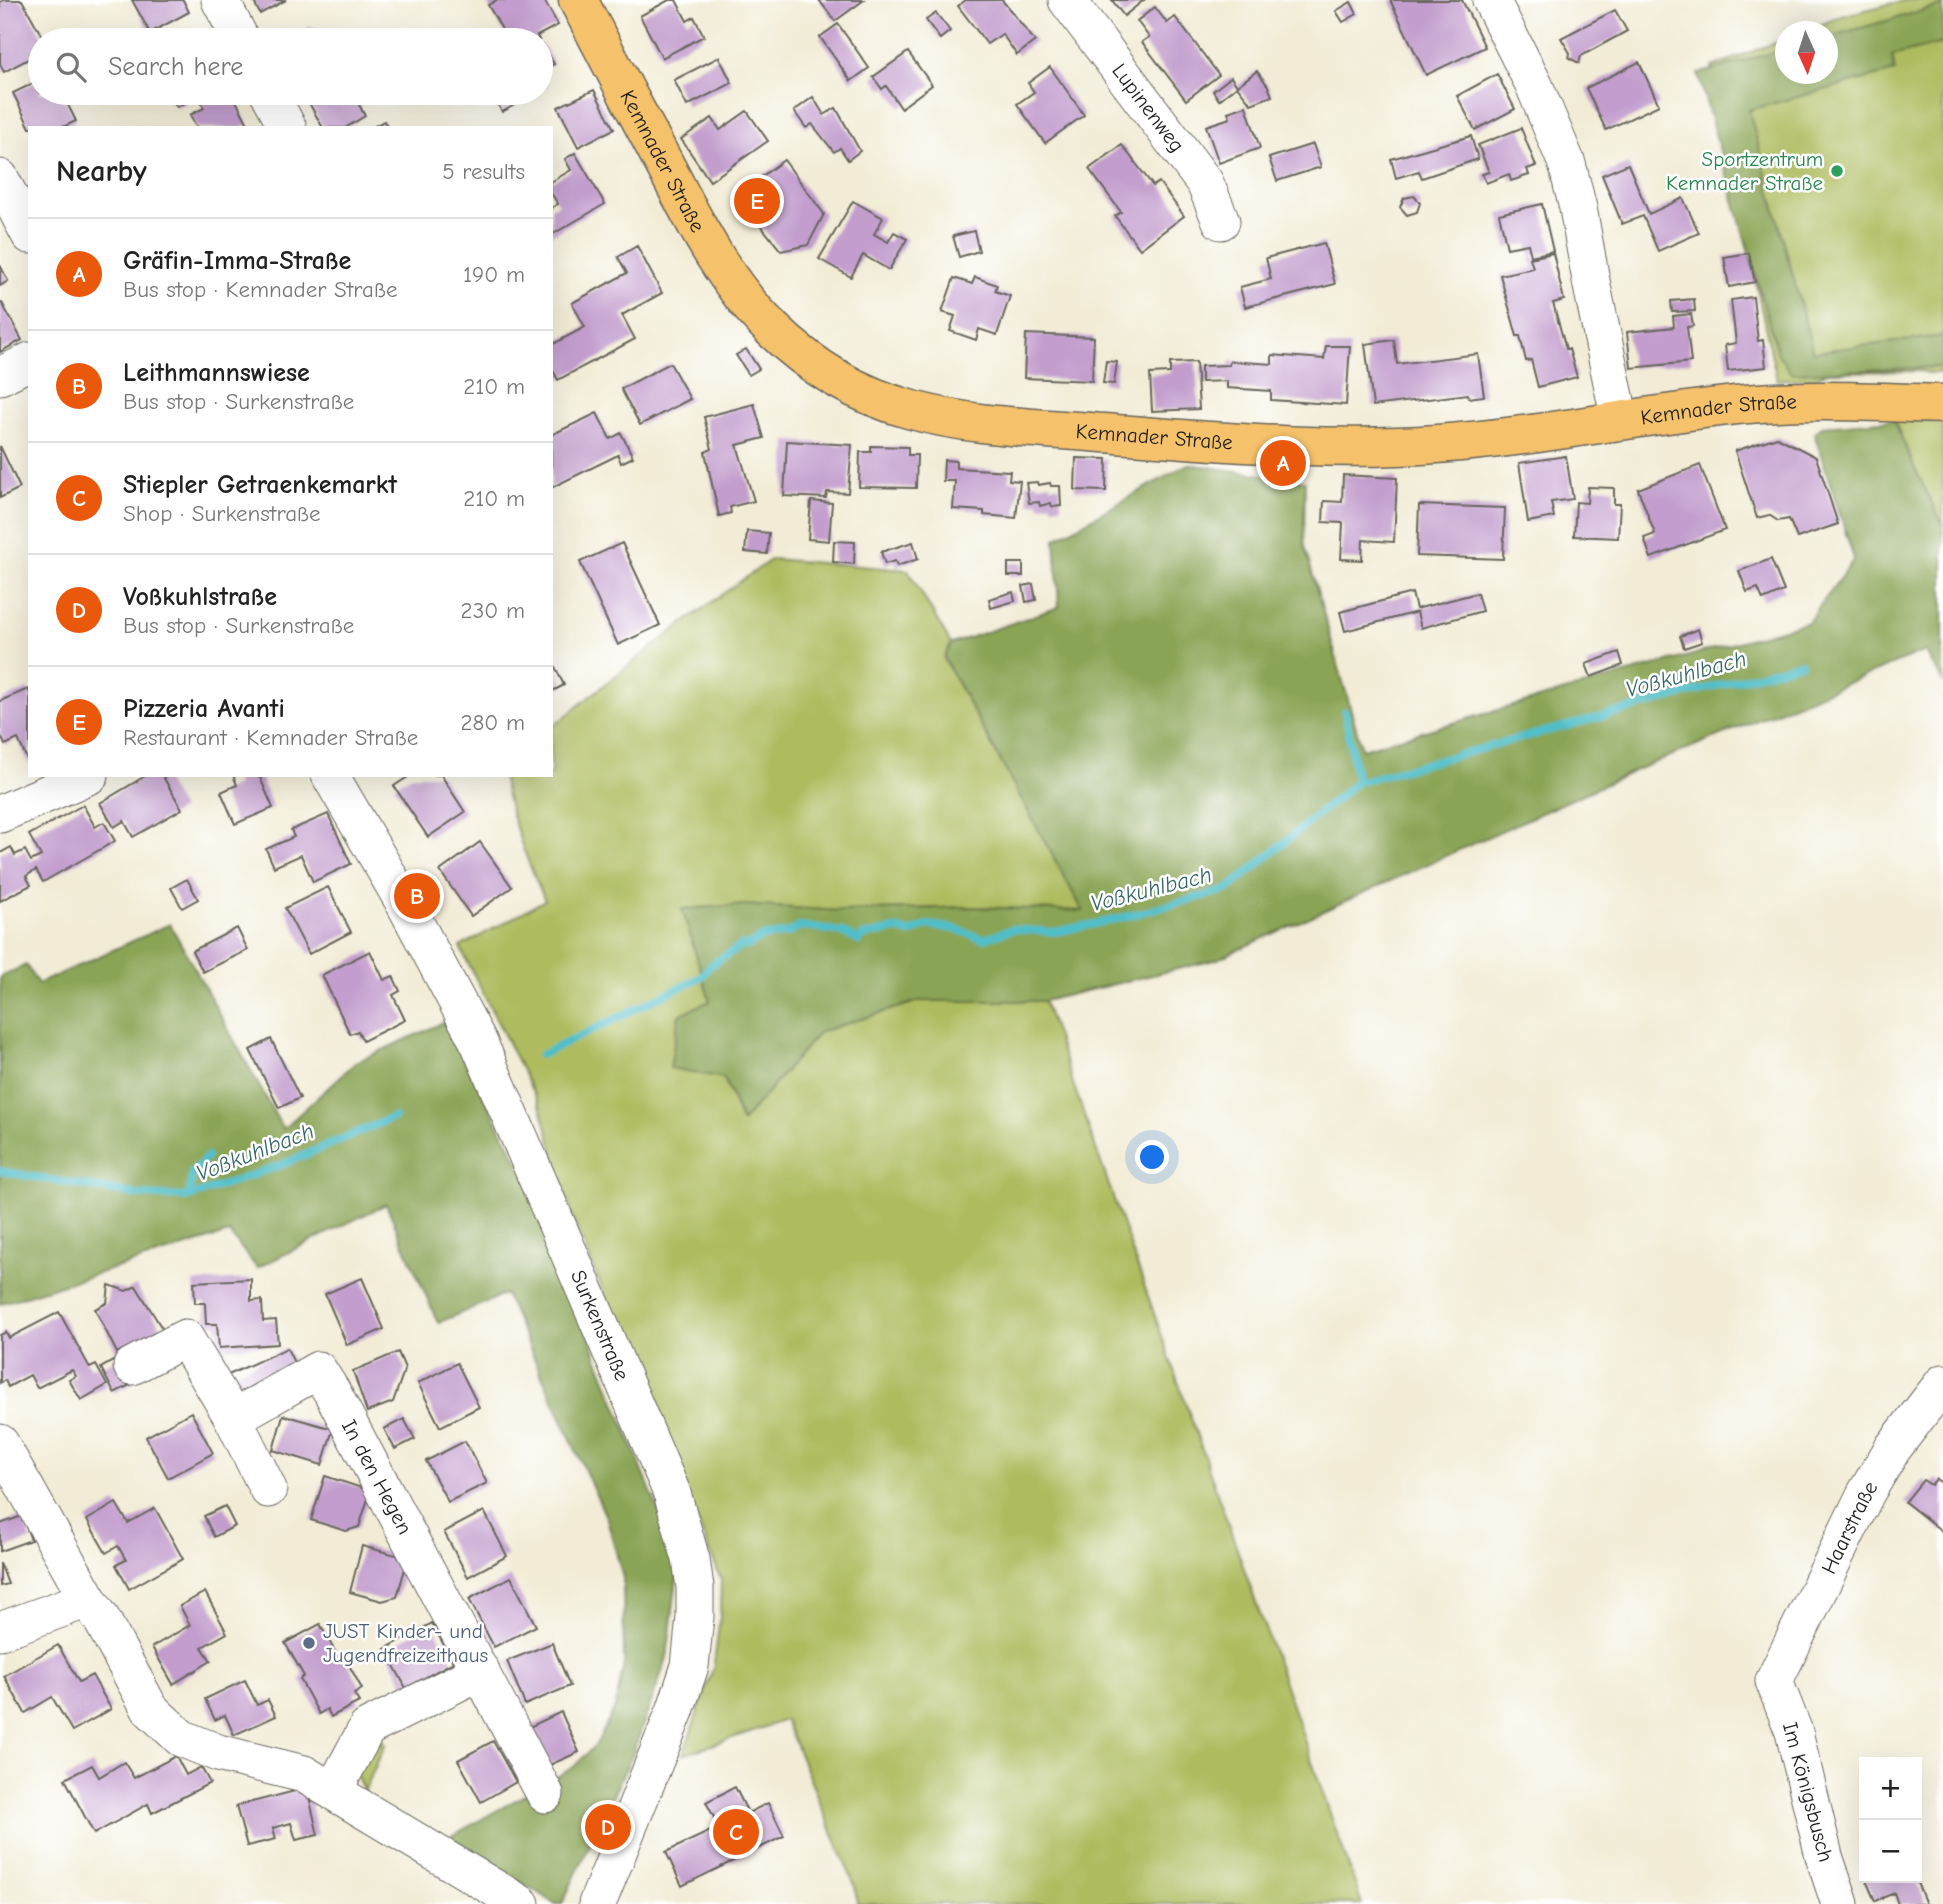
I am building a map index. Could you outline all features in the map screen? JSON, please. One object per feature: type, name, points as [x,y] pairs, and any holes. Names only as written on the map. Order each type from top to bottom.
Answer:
[{"type":"main road","name":"Kemnader Straße","points":[[578,0],[688,208],[720,265],[747,302],[796,350],[827,373],[879,400],[927,415],[979,423],[1291,445],[1359,447],[1488,440],[1738,405],[1816,400],[1943,404]]},
{"type":"street","points":[[220,0],[235,28]]},
{"type":"street","name":"Lupinenweg","points":[[1067,0],[1205,183],[1221,221]]},
{"type":"street","points":[[1491,0],[1534,85],[1567,164],[1620,421]]},
{"type":"street","points":[[276,105],[287,126]]},
{"type":"street","points":[[0,178],[28,230]]},
{"type":"street","points":[[0,376],[28,362]]},
{"type":"street","points":[[0,814],[85,777]]},
{"type":"street","name":"Surkenstraße","points":[[331,777],[406,906],[479,1043],[672,1493],[691,1559],[695,1617],[690,1666],[675,1712],[597,1904]]},
{"type":"street","points":[[132,1366],[185,1338],[233,1418],[268,1489]]},
{"type":"street","name":"In den Hegen","points":[[233,1418],[318,1370],[545,1794]]},
{"type":"street","name":"Haarstraße","points":[[1774,1681],[1866,1493],[1893,1448],[1943,1383]]},
{"type":"street","points":[[0,1443],[150,1709],[181,1738],[218,1753],[304,1774],[521,1904]]},
{"type":"street","points":[[0,1630],[88,1599]]},
{"type":"street","points":[[332,1791],[367,1728],[481,1671]]},
{"type":"street","name":"Im Königsbusch","points":[[1774,1681],[1794,1732],[1824,1856],[1840,1904]]},
{"type":"green space","name":"Sportzentrum Kemnader Straße","points":[[1906,0],[1943,0],[1943,373],[1828,372],[1814,378],[1777,380],[1718,112],[1712,67],[1775,43],[1775,84],[1838,84],[1838,21],[1830,21]]},
{"type":"green space","points":[[1943,5],[1943,43],[1892,56],[1895,71],[1749,110],[1813,352],[1943,336],[1943,367],[1791,373],[1778,354],[1698,74],[1775,52],[1775,84],[1838,84],[1838,34]]},
{"type":"green space","points":[[1894,420],[1943,420],[1943,525],[1915,469]]},
{"type":"green space","points":[[1894,420],[1943,525],[1943,682],[1925,651],[1641,768],[1215,960],[1044,1001],[919,1001],[819,1032],[742,1122],[724,1078],[670,1068],[679,1015],[710,1001],[682,909],[743,905],[844,911],[972,907],[1083,911],[944,658],[951,644],[1059,607],[1055,539],[1188,464],[1305,481],[1304,544],[1362,749],[1808,622],[1854,559],[1814,433],[1822,426]]},
{"type":"green space","points":[[772,559],[908,570],[951,644],[944,659],[1084,911],[972,907],[844,911],[683,910],[710,1001],[724,1078],[741,1121],[819,1032],[919,1001],[1044,1001],[1362,1904],[857,1904],[855,1886],[785,1720],[683,1755],[714,1665],[721,1579],[572,1216],[541,1108],[460,947],[545,900],[520,839],[502,777],[553,777],[553,726],[715,599]]},
{"type":"green space","points":[[170,924],[283,1129],[356,1062],[444,1022],[521,1167],[679,1562],[667,1658],[633,1753],[562,1904],[556,1904],[450,1837],[574,1767],[597,1743],[615,1708],[624,1664],[623,1578],[607,1519],[505,1294],[438,1323],[386,1204],[257,1268],[229,1233],[0,1304],[0,977],[26,965],[38,984]]},
{"type":"green space","points":[[379,1735],[385,1745],[364,1792],[353,1768]]},
{"type":"building","points":[[22,0],[37,28],[28,28],[28,59],[4,72],[0,64],[0,2]]},
{"type":"building","points":[[132,0],[183,0],[189,12],[159,28],[147,28]]},
{"type":"building","points":[[253,0],[286,0],[260,14]]},
{"type":"building","points":[[497,0],[544,0],[558,25],[552,28],[501,28],[488,5]]},
{"type":"building","points":[[669,0],[676,0],[687,21],[694,17],[704,36],[662,58],[640,16]]},
{"type":"building","points":[[819,0],[864,0],[835,21]]},
{"type":"building","points":[[966,0],[1002,0],[1035,41],[1017,55],[1002,34],[987,44],[958,6]]},
{"type":"building","points":[[1112,0],[1144,0],[1124,16]]},
{"type":"building","points":[[1390,0],[1462,0],[1485,47],[1426,75]]},
{"type":"building","points":[[1351,2],[1357,14],[1343,22],[1336,11]]},
{"type":"building","points":[[1155,7],[1167,23],[1175,17],[1219,75],[1186,100],[1142,42],[1149,37],[1137,21]]},
{"type":"building","points":[[1615,10],[1627,31],[1581,56],[1579,63],[1569,58],[1570,53],[1561,38]]},
{"type":"building","points":[[936,13],[950,31],[940,39],[926,20]]},
{"type":"building","points":[[838,24],[869,68],[851,81],[820,37]]},
{"type":"building","points":[[908,52],[932,85],[901,108],[886,86],[882,89],[873,77]]},
{"type":"building","points":[[719,57],[732,83],[687,106],[674,80]]},
{"type":"building","points":[[1639,62],[1659,105],[1606,130],[1586,88]]},
{"type":"building","points":[[1050,67],[1084,115],[1045,143],[1017,104],[1034,92],[1028,83]]},
{"type":"building","points":[[1257,71],[1272,96],[1251,104],[1237,86]]},
{"type":"building","points":[[1497,74],[1515,109],[1475,130],[1457,96]]},
{"type":"building","points":[[1231,77],[1237,86],[1219,100],[1213,91]]},
{"type":"building","points":[[28,86],[28,105],[68,105],[76,121],[65,126],[29,126],[13,93]]},
{"type":"building","points":[[594,90],[614,129],[578,147],[558,107]]},
{"type":"building","points":[[813,97],[824,115],[836,108],[860,151],[848,160],[840,148],[834,152],[812,124],[806,128],[794,111]]},
{"type":"building","points":[[202,105],[238,105],[248,124],[196,126],[190,115],[204,108]]},
{"type":"building","points":[[310,105],[359,105],[365,116],[348,126],[322,126]]},
{"type":"building","points":[[498,105],[515,105],[502,112]]},
{"type":"building","points":[[1246,106],[1260,148],[1219,163],[1206,126],[1230,118],[1228,112]]},
{"type":"building","points":[[747,111],[768,141],[710,181],[681,139],[712,118],[720,130]]},
{"type":"building","points":[[1521,128],[1536,166],[1527,169],[1529,175],[1511,181],[1509,174],[1486,183],[1482,174],[1489,172],[1478,145]]},
{"type":"building","points":[[1471,136],[1478,159],[1422,178],[1419,171],[1396,178],[1391,159]]},
{"type":"building","points":[[1313,144],[1321,167],[1277,181],[1269,158]]},
{"type":"building","points":[[1122,145],[1153,186],[1159,182],[1184,216],[1140,249],[1115,216],[1121,212],[1089,169]]},
{"type":"building","points":[[575,153],[605,204],[553,234],[553,207],[558,204],[553,196],[553,181],[571,170],[565,159]]},
{"type":"building","points":[[784,160],[824,214],[808,245],[781,251],[736,195]]},
{"type":"building","points":[[1628,164],[1649,214],[1683,198],[1699,233],[1658,251],[1643,216],[1622,224],[1602,175]]},
{"type":"building","points":[[1414,196],[1420,203],[1417,212],[1407,215],[1400,207],[1404,198]]},
{"type":"building","points":[[853,201],[883,218],[874,234],[888,242],[894,232],[907,239],[889,270],[863,255],[851,277],[819,259]]},
{"type":"building","points":[[1542,204],[1553,251],[1531,256],[1528,244],[1507,248],[1499,214]]},
{"type":"building","points":[[974,231],[979,251],[959,257],[953,236]]},
{"type":"building","points":[[1324,243],[1335,284],[1245,307],[1240,287],[1271,279],[1266,258]]},
{"type":"building","points":[[637,246],[662,293],[622,315],[635,339],[558,380],[553,371],[553,344],[585,327],[572,303],[627,273],[618,257]]},
{"type":"building","points":[[1553,253],[1564,300],[1553,303],[1577,377],[1538,387],[1531,360],[1526,361],[1520,336],[1517,336],[1500,275],[1533,268],[1530,258]]},
{"type":"building","points":[[1749,253],[1755,282],[1729,287],[1724,257]]},
{"type":"building","points":[[0,265],[8,281],[0,286]]},
{"type":"building","points":[[975,277],[997,285],[995,291],[1010,296],[997,335],[979,329],[976,340],[950,331],[955,316],[942,312],[954,278],[972,284]]},
{"type":"building","points":[[1753,297],[1758,341],[1763,340],[1766,367],[1728,371],[1725,345],[1736,343],[1731,300]]},
{"type":"building","points":[[1694,299],[1695,311],[1672,312],[1671,301]]},
{"type":"building","points":[[2,303],[22,340],[0,352],[0,304]]},
{"type":"building","points":[[1691,314],[1693,326],[1687,327],[1691,362],[1631,368],[1627,332],[1674,327],[1673,316]]},
{"type":"building","points":[[1026,334],[1094,337],[1092,381],[1024,378]]},
{"type":"building","points":[[1394,340],[1397,364],[1478,354],[1484,396],[1469,398],[1468,394],[1373,406],[1365,344]]},
{"type":"building","points":[[1326,346],[1350,346],[1346,405],[1271,400],[1271,391],[1227,388],[1227,381],[1201,382],[1201,366],[1229,365],[1230,361],[1272,364],[1272,355],[1324,359]]},
{"type":"building","points":[[746,349],[759,369],[749,375],[736,355]]},
{"type":"building","points":[[1106,361],[1117,362],[1114,384],[1103,383]]},
{"type":"building","points":[[1196,362],[1199,409],[1152,411],[1150,374],[1170,373],[1170,363]]},
{"type":"building","points":[[670,363],[690,399],[640,425],[621,389]]},
{"type":"building","points":[[754,404],[764,438],[737,445],[754,501],[730,507],[731,513],[719,516],[705,452],[712,449],[704,417]]},
{"type":"building","points":[[597,413],[610,439],[621,433],[633,457],[621,463],[618,455],[553,487],[553,434]]},
{"type":"building","points":[[1777,437],[1816,457],[1838,524],[1797,538],[1789,519],[1778,521],[1769,515],[1757,518],[1735,451]]},
{"type":"building","points":[[787,441],[852,445],[848,493],[827,492],[826,498],[784,496]]},
{"type":"building","points":[[0,446],[20,488],[0,498]]},
{"type":"building","points":[[871,446],[908,447],[908,455],[917,455],[916,488],[859,487],[860,452],[871,452]]},
{"type":"building","points":[[1566,456],[1573,499],[1551,502],[1554,517],[1528,522],[1519,463]]},
{"type":"building","points":[[1076,458],[1107,459],[1106,491],[1075,490]]},
{"type":"building","points":[[944,460],[956,461],[956,468],[1010,471],[1009,480],[1020,481],[1016,518],[984,515],[984,511],[953,509],[955,481],[943,481]]},
{"type":"building","points":[[1700,465],[1725,530],[1651,558],[1644,538],[1655,534],[1638,489]]},
{"type":"building","points":[[1343,475],[1397,478],[1394,542],[1363,540],[1362,560],[1341,559],[1343,523],[1323,522],[1324,501],[1342,502]]},
{"type":"building","points":[[1037,482],[1038,485],[1050,483],[1051,486],[1060,486],[1061,506],[1029,503],[1026,483]]},
{"type":"building","points":[[1588,487],[1614,488],[1614,504],[1620,504],[1618,538],[1574,536],[1576,502],[1587,503]]},
{"type":"building","points":[[811,501],[832,503],[829,541],[808,539]]},
{"type":"building","points":[[1419,505],[1505,508],[1503,559],[1417,556]]},
{"type":"building","points":[[747,531],[769,533],[767,554],[745,552]]},
{"type":"building","points":[[834,541],[855,542],[854,564],[833,562]]},
{"type":"building","points":[[913,542],[918,559],[897,566],[895,561],[885,564],[881,552]]},
{"type":"building","points":[[622,543],[660,625],[618,645],[580,562]]},
{"type":"building","points":[[1771,559],[1784,591],[1763,600],[1758,588],[1747,592],[1739,571]]},
{"type":"building","points":[[1008,563],[1023,563],[1023,576],[1008,576]]},
{"type":"building","points":[[1033,584],[1036,600],[1026,602],[1023,586]]},
{"type":"building","points":[[1013,592],[1015,601],[991,608],[989,599]]},
{"type":"building","points":[[1412,593],[1416,609],[1477,593],[1482,611],[1421,628],[1417,612],[1345,631],[1340,612]]},
{"type":"building","points":[[1698,629],[1702,642],[1684,648],[1680,636]]},
{"type":"building","points":[[1619,652],[1623,665],[1591,677],[1586,664]]},
{"type":"building","points":[[553,663],[564,685],[553,691]]},
{"type":"building","points":[[28,689],[28,762],[18,739],[5,745],[0,734],[0,701]]},
{"type":"building","points":[[144,777],[163,777],[182,809],[133,837],[124,821],[114,827],[100,803]]},
{"type":"building","points":[[234,777],[260,777],[273,808],[235,824],[221,792],[237,785]]},
{"type":"building","points":[[408,777],[442,777],[465,812],[428,837],[394,786]]},
{"type":"building","points":[[83,805],[95,827],[104,822],[115,841],[43,882],[36,870],[26,876],[31,885],[0,901],[0,853],[11,847],[15,855],[25,850],[31,861],[41,856],[29,835]]},
{"type":"building","points":[[328,814],[351,864],[313,882],[301,855],[274,867],[266,849],[294,837],[291,830]]},
{"type":"building","points":[[480,842],[512,887],[471,916],[440,871]]},
{"type":"building","points":[[187,879],[198,899],[182,908],[171,888]]},
{"type":"building","points":[[328,887],[351,932],[309,954],[285,908]]},
{"type":"building","points":[[237,928],[248,950],[203,972],[192,951]]},
{"type":"building","points":[[370,951],[384,980],[393,976],[400,991],[393,995],[405,1020],[363,1041],[358,1031],[350,1034],[322,975]]},
{"type":"building","points":[[271,1039],[300,1098],[279,1108],[250,1050]]},
{"type":"building","points":[[362,1278],[384,1329],[347,1345],[325,1294]]},
{"type":"building","points":[[251,1279],[251,1301],[262,1300],[263,1321],[276,1320],[278,1344],[219,1348],[217,1324],[206,1324],[205,1303],[195,1303],[194,1282]]},
{"type":"building","points":[[109,1285],[126,1291],[136,1286],[163,1330],[117,1353],[95,1309],[107,1303]]},
{"type":"building","points":[[59,1312],[90,1368],[96,1365],[107,1385],[81,1400],[69,1380],[76,1376],[72,1370],[37,1388],[30,1375],[8,1387],[5,1380],[0,1383],[0,1335],[6,1332],[9,1338]]},
{"type":"building","points":[[287,1348],[296,1367],[235,1395],[226,1376]]},
{"type":"building","points":[[398,1352],[405,1368],[393,1402],[367,1412],[353,1371]]},
{"type":"building","points":[[120,1357],[134,1383],[114,1393],[101,1368]]},
{"type":"building","points":[[457,1363],[479,1407],[440,1427],[418,1383]]},
{"type":"building","points":[[191,1412],[213,1453],[168,1478],[146,1437]]},
{"type":"building","points":[[283,1415],[333,1429],[322,1465],[273,1450]]},
{"type":"building","points":[[404,1419],[415,1439],[395,1449],[384,1429]]},
{"type":"building","points":[[465,1441],[487,1483],[448,1502],[426,1461]]},
{"type":"building","points":[[325,1476],[362,1488],[369,1496],[359,1527],[346,1531],[311,1520]]},
{"type":"building","points":[[1936,1479],[1943,1484],[1943,1532],[1905,1502],[1923,1480],[1931,1485]]},
{"type":"building","points":[[116,1503],[128,1523],[155,1508],[183,1559],[129,1589],[116,1565],[126,1560],[118,1546],[106,1553],[87,1520]]},
{"type":"building","points":[[225,1506],[235,1526],[214,1537],[204,1516]]},
{"type":"building","points":[[484,1511],[507,1556],[468,1577],[444,1532]]},
{"type":"building","points":[[22,1516],[31,1540],[0,1551],[0,1524]]},
{"type":"building","points":[[362,1546],[400,1556],[406,1565],[397,1597],[382,1601],[350,1592]]},
{"type":"building","points":[[0,1563],[8,1584],[0,1586]]},
{"type":"building","points":[[511,1577],[536,1626],[494,1647],[469,1599]]},
{"type":"building","points":[[205,1592],[227,1633],[202,1647],[211,1661],[173,1684],[152,1647],[190,1625],[180,1606]]},
{"type":"building","points":[[432,1623],[453,1662],[406,1688],[385,1649]]},
{"type":"building","points":[[320,1624],[339,1659],[344,1656],[362,1689],[354,1694],[359,1702],[331,1717],[327,1709],[319,1714],[300,1679],[304,1676],[285,1643]]},
{"type":"building","points":[[552,1643],[570,1686],[525,1705],[507,1661]]},
{"type":"building","points":[[58,1645],[79,1682],[92,1675],[111,1709],[72,1731],[52,1697],[25,1713],[4,1676]]},
{"type":"building","points":[[245,1680],[257,1705],[268,1700],[276,1716],[234,1735],[225,1715],[215,1720],[205,1699]]},
{"type":"building","points":[[561,1712],[579,1752],[543,1768],[525,1729]]},
{"type":"building","points":[[493,1741],[516,1782],[481,1802],[458,1760]]},
{"type":"building","points":[[176,1756],[186,1775],[201,1767],[210,1783],[152,1813],[148,1804],[94,1834],[65,1779],[92,1765],[99,1777],[124,1762],[134,1778]]},
{"type":"building","points":[[735,1787],[748,1813],[768,1803],[784,1836],[682,1886],[666,1852],[719,1827],[706,1802]]},
{"type":"building","points":[[307,1788],[318,1835],[296,1840],[291,1823],[273,1828],[276,1839],[247,1846],[236,1806]]},
{"type":"building","points":[[1867,1883],[1917,1883],[1926,1904],[1898,1904],[1894,1893],[1875,1901]]},
{"type":"waterway","name":"Voßkuhlbach","points":[[541,1055],[701,977],[716,961],[742,945],[748,946],[762,937],[789,933],[800,926],[842,932],[859,941],[864,935],[891,930],[910,933],[928,925],[955,929],[984,939],[1012,929],[1055,932],[1109,921],[1227,890],[1357,782],[1801,663]]},
{"type":"waterway","points":[[1345,712],[1357,782]]},
{"type":"waterway","name":"Voßkuhlbach","points":[[0,1171],[137,1195],[189,1197],[281,1165],[394,1117]]},
{"type":"waterway","points":[[189,1197],[192,1173],[207,1157]]},
{"type":"place","name":"Sportzentrum Kemnader Straße","points":[[1837,171]]},
{"type":"place","name":"Pizzeria Avanti","points":[[757,201]]},
{"type":"place","name":"Gräfin-Imma-Straße","points":[[1283,463]]},
{"type":"place","name":"Leithmannswiese","points":[[417,896]]},
{"type":"place","name":"JUST Kinder- und Jugendfreizeithaus","points":[[309,1643]]},
{"type":"place","name":"Voßkuhlstraße","points":[[608,1827]]},
{"type":"place","name":"Stiepler Getraenkemarkt","points":[[736,1832]]}]
